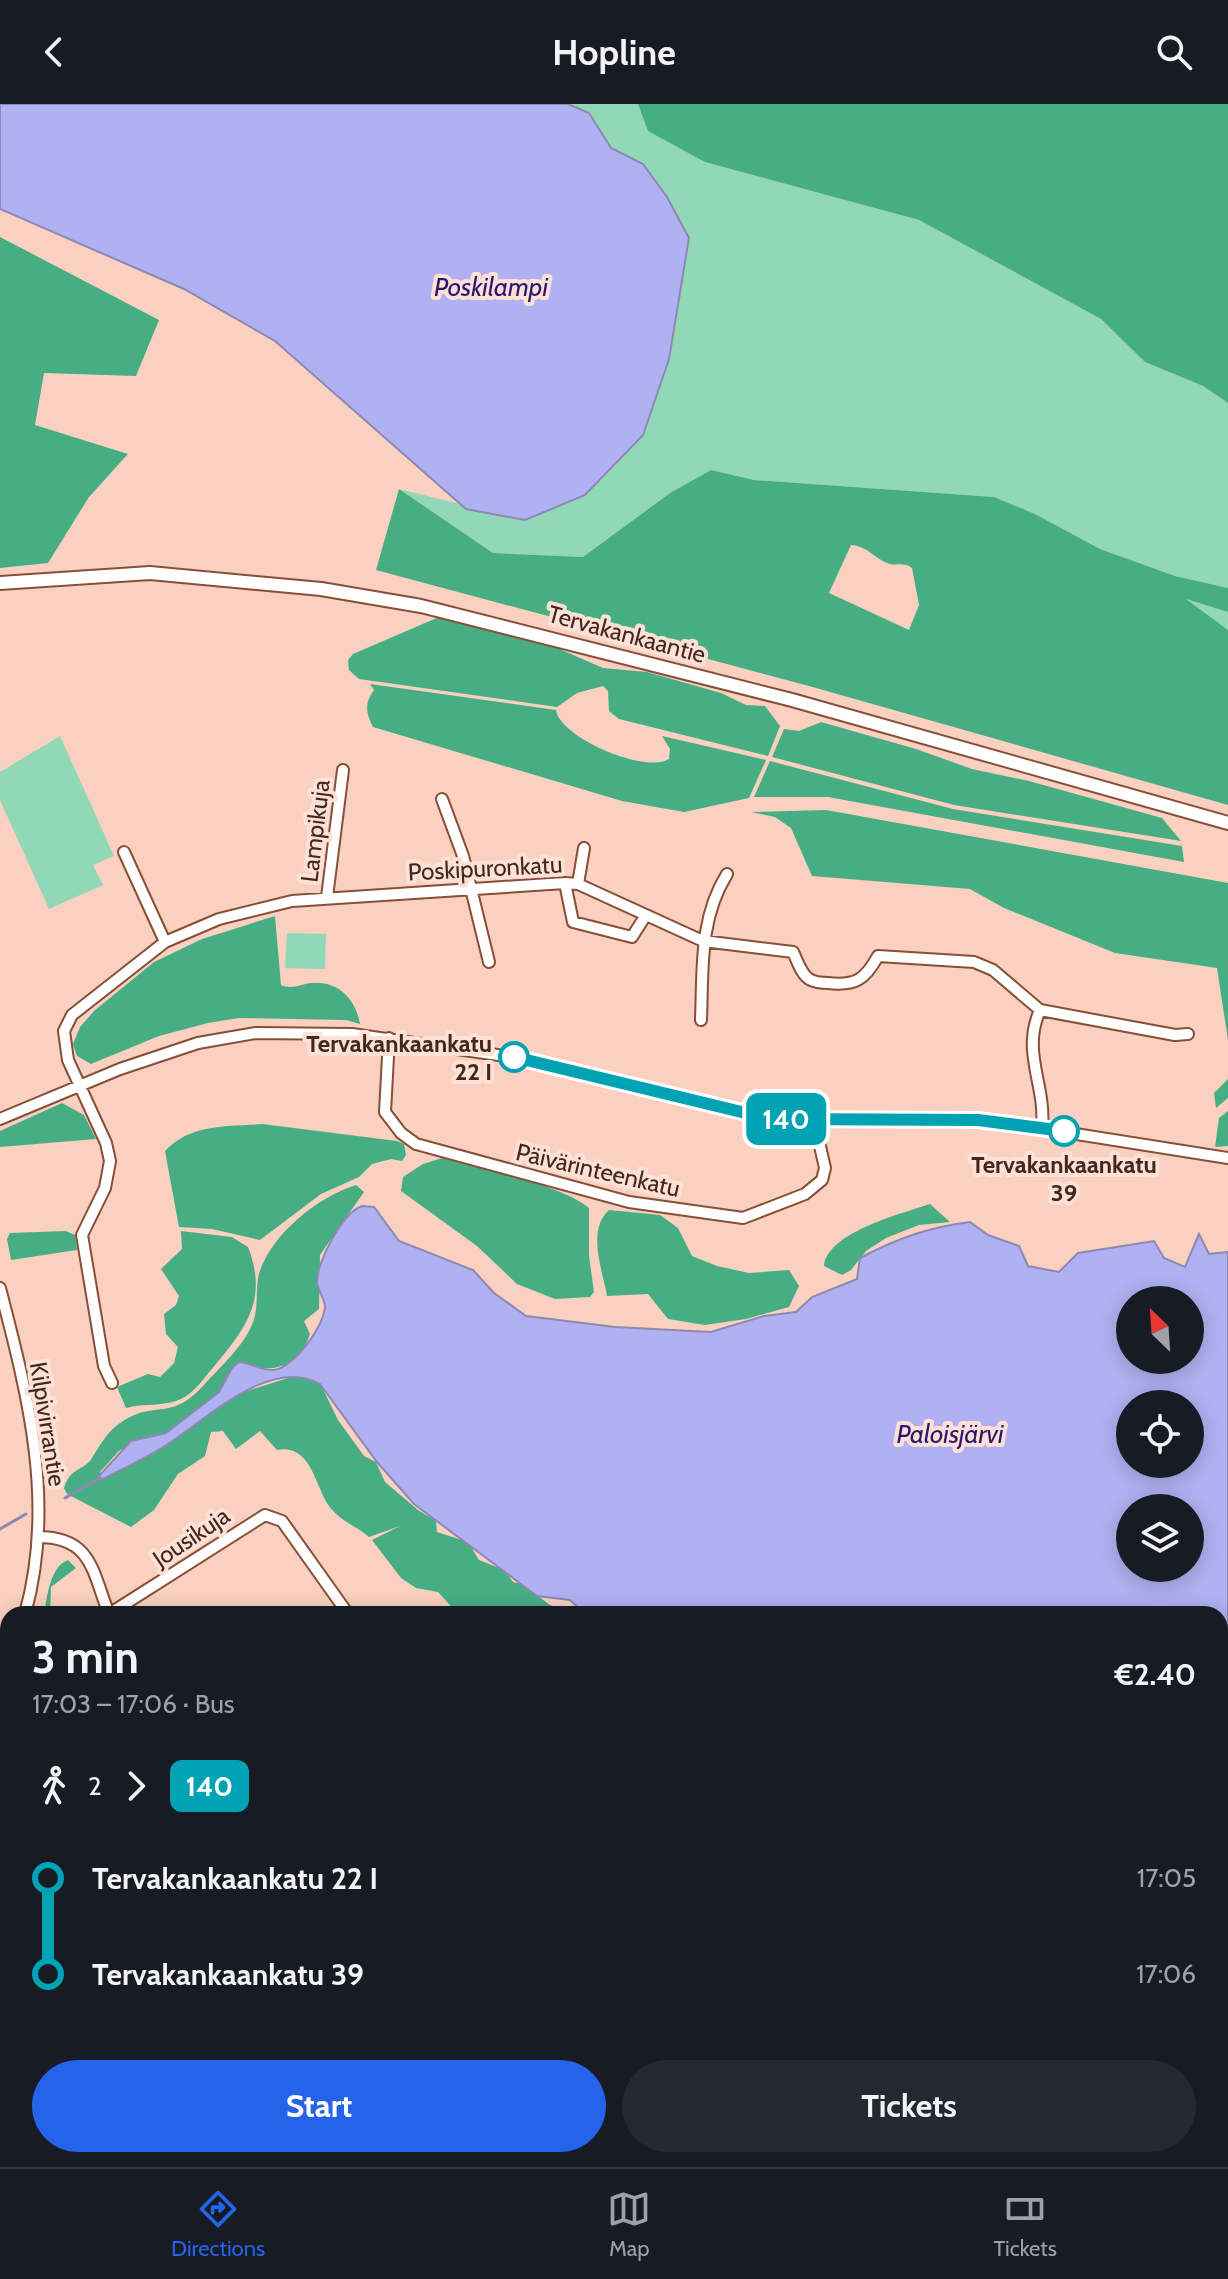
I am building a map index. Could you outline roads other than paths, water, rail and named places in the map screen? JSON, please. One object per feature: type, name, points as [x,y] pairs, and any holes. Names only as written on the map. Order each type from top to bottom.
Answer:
[{"type":"street","name":"Tervakankaantie","points":[[0,583],[150,573],[321,589],[421,606],[792,700],[1228,823]]},
{"type":"street","name":"Lampikuja","points":[[327,897],[343,770]]},
{"type":"street","points":[[442,799],[450,813],[489,962]]},
{"type":"street","points":[[578,884],[584,848]]},
{"type":"street","points":[[124,852],[165,942]]},
{"type":"street","points":[[701,1020],[703,941],[718,888],[727,874]]},
{"type":"street","points":[[565,883],[570,917],[578,926],[632,937],[646,915]]},
{"type":"street","name":"Poskipuronkatu","points":[[112,1383],[104,1366],[82,1235],[105,1188],[110,1161],[106,1143],[65,1048],[66,1024],[79,1009],[165,942],[250,910],[327,897],[470,887],[578,884],[703,941],[793,952],[808,979],[847,985],[862,980],[878,956],[974,962],[993,970],[1040,1010],[1175,1035],[1188,1034]]},
{"type":"street","points":[[1040,1010],[1031,1039],[1042,1106],[1042,1127]]},
{"type":"street","points":[[0,1119],[144,1059],[227,1037],[325,1033],[389,1038],[512,1057],[748,1115],[814,1120],[959,1119],[1042,1127],[1228,1158]]},
{"type":"street","name":"Päivärinteenkatu","points":[[389,1038],[385,1112],[401,1133],[416,1144],[629,1202],[743,1218],[775,1208],[814,1189],[822,1180],[824,1159],[814,1120]]},
{"type":"street","name":"Kilpivirrantie","points":[[0,1288],[4,1320],[38,1458],[38,1537],[26,1606]]},
{"type":"street","name":"Jousikuja","points":[[122,1606],[265,1515],[282,1521],[342,1606]]},
{"type":"street","points":[[38,1537],[63,1538],[77,1545],[89,1564],[106,1606]]},
{"type":"water","name":"Poskilampi","points":[[0,104],[568,104],[589,113],[611,148],[643,164],[667,197],[689,238],[669,359],[643,435],[585,495],[525,520],[466,509],[275,341],[184,289],[0,209]]},
{"type":"water","name":"Paloisjärvi","points":[[362,1206],[374,1207],[399,1241],[473,1270],[494,1293],[526,1316],[615,1327],[711,1332],[764,1316],[796,1312],[812,1297],[857,1279],[860,1258],[913,1235],[955,1224],[970,1222],[988,1235],[1019,1246],[1028,1266],[1059,1272],[1078,1253],[1154,1241],[1164,1258],[1185,1267],[1199,1234],[1209,1254],[1228,1252],[1228,1606],[576,1606],[570,1600],[537,1596],[414,1504],[377,1462],[320,1384],[301,1378],[281,1378],[260,1384],[220,1407],[168,1444],[103,1479],[98,1477],[131,1441],[166,1433],[219,1392],[232,1368],[239,1362],[274,1370],[299,1354],[324,1314],[318,1273],[339,1228],[354,1210]]},
{"type":"waterway","points":[[65,1498],[100,1478]]},
{"type":"waterway","points":[[0,1529],[26,1514]]},
{"type":"place","name":"Tervakankaankatu 22 I","points":[[514,1057]]},
{"type":"place","name":"Tervakankaankatu 39","points":[[1064,1131]]}]
